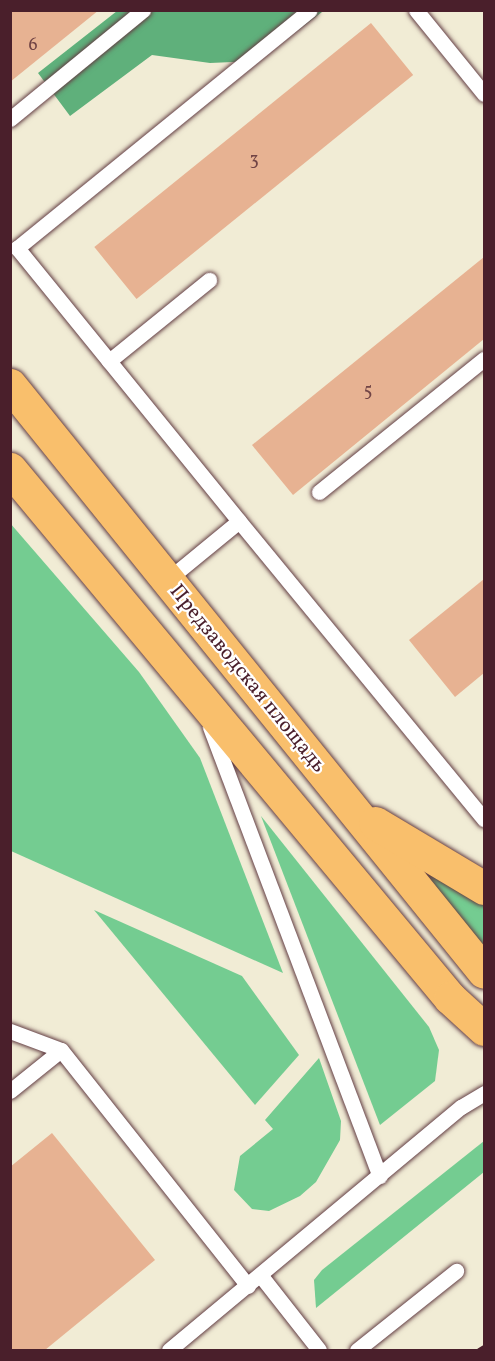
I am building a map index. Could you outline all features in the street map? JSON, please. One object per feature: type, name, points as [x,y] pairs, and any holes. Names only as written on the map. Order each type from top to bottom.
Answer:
[{"type":"main road","name":"Предзаводская площадь","points":[[10,385],[484,972]]},
{"type":"main road","points":[[10,469],[450,998],[484,1029]]},
{"type":"main road","points":[[352,808],[484,888]]},
{"type":"lane","points":[[10,118],[142,10]]},
{"type":"lane","points":[[310,10],[17,248],[484,819]]},
{"type":"lane","points":[[416,10],[484,94]]},
{"type":"lane","points":[[110,361],[209,280]]},
{"type":"lane","points":[[319,492],[484,359]]},
{"type":"lane","points":[[166,581],[239,521]]},
{"type":"lane","points":[[200,700],[380,1176]]},
{"type":"lane","points":[[10,1030],[62,1050],[248,1286]]},
{"type":"lane","points":[[10,1091],[62,1050]]},
{"type":"lane","points":[[169,1350],[261,1276],[461,1107],[484,1093]]},
{"type":"lane","points":[[357,1350],[456,1271]]},
{"type":"lane","points":[[261,1276],[319,1350]]},
{"type":"green space","points":[[117,11],[322,12],[258,61],[210,63],[152,55],[70,116],[38,73]]},
{"type":"green space","points":[[10,523],[139,672],[200,758],[283,973],[11,851]]},
{"type":"green space","points":[[261,816],[429,1027],[439,1050],[435,1081],[380,1125]]},
{"type":"green space","points":[[393,845],[484,899],[484,952]]},
{"type":"green space","points":[[94,910],[242,976],[299,1055],[255,1105]]},
{"type":"green space","points":[[319,1058],[341,1121],[340,1140],[316,1182],[300,1196],[269,1211],[252,1209],[234,1190],[240,1156],[273,1129],[265,1120]]},
{"type":"green space","points":[[484,1141],[484,1172],[316,1308],[314,1280],[322,1270]]},
{"type":"building","points":[[10,10],[99,10],[10,82]]},
{"type":"building","points":[[371,23],[413,75],[137,299],[94,247]]},
{"type":"building","points":[[484,257],[484,339],[293,495],[252,445]]},
{"type":"building","points":[[484,579],[484,673],[455,697],[409,640]]},
{"type":"building","points":[[52,1133],[155,1260],[45,1350],[10,1350],[10,1167]]},
{"type":"railway","points":[[479,1350],[484,1347]]}]
